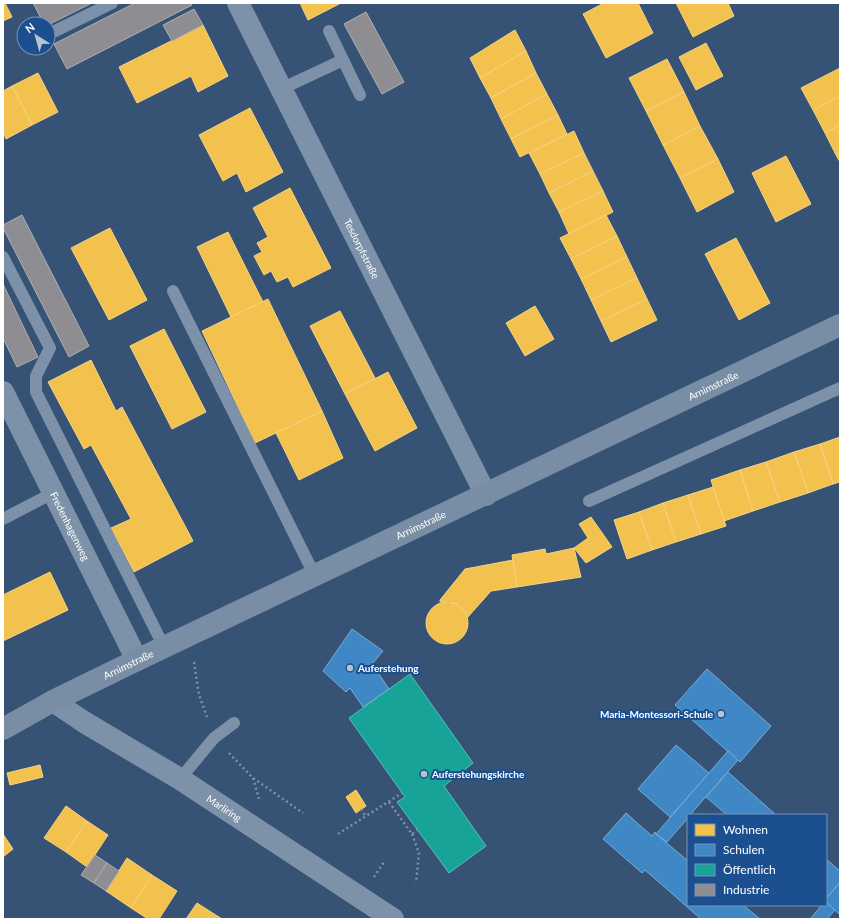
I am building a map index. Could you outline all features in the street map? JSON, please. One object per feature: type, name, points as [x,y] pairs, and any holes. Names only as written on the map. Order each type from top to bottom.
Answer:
[{"type":"main road","name":"Arnimstraße","points":[[3,730],[53,701],[137,660],[840,325]]},
{"type":"street","name":"Tesdorpfstraße","points":[[238,3],[486,494]]},
{"type":"street","name":"Fredenhagenweg","points":[[3,392],[137,660]]},
{"type":"street","name":"Marliring","points":[[53,701],[84,722],[180,780],[394,919]]},
{"type":"lane","points":[[56,31],[112,3]]},
{"type":"lane","points":[[329,31],[360,95]]},
{"type":"lane","points":[[281,89],[343,60]]},
{"type":"lane","points":[[3,257],[50,348],[36,376],[36,392],[164,647]]},
{"type":"lane","points":[[173,291],[315,576]]},
{"type":"lane","points":[[589,501],[840,388]]},
{"type":"lane","points":[[3,519],[53,493]]},
{"type":"lane","points":[[180,780],[214,738],[234,723]]},
{"type":"path","points":[[253,778],[303,813]]},
{"type":"path","points":[[338,834],[402,793]]},
{"type":"path","points":[[389,802],[412,834],[419,853],[416,883]]},
{"type":"path","points":[[361,810],[366,817]]},
{"type":"path","points":[[412,834],[417,830]]},
{"type":"building: Wohnen","points":[[3,3],[5,3],[12,17],[3,21]]},
{"type":"building: Wohnen","points":[[300,3],[341,3],[308,20]]},
{"type":"building: Wohnen","points":[[604,3],[638,3],[653,33],[606,58],[583,14]]},
{"type":"building: Wohnen","points":[[676,3],[728,3],[734,16],[693,37]]},
{"type":"building: Wohnen","points":[[203,25],[228,76],[198,92],[191,76],[137,103],[119,67]]},
{"type":"building: Wohnen","points":[[515,30],[526,51],[480,78],[470,58]]},
{"type":"building: Wohnen","points":[[706,43],[723,76],[696,90],[679,57]]},
{"type":"building: Wohnen","points":[[526,51],[536,73],[491,98],[480,78]]},
{"type":"building: Wohnen","points":[[667,59],[684,92],[646,111],[629,78]]},
{"type":"building: Wohnen","points":[[840,68],[840,96],[813,110],[801,88]]},
{"type":"building: Wohnen","points":[[38,73],[58,112],[32,125],[12,86]]},
{"type":"building: Wohnen","points":[[536,73],[547,94],[501,119],[491,98]]},
{"type":"building: Wohnen","points":[[12,86],[32,125],[6,139],[3,132],[3,91]]},
{"type":"building: Wohnen","points":[[684,92],[700,126],[663,145],[646,111]]},
{"type":"building: Wohnen","points":[[547,94],[558,115],[511,139],[501,119]]},
{"type":"building: Wohnen","points":[[840,96],[840,125],[825,133],[813,110]]},
{"type":"building: Wohnen","points":[[250,108],[283,172],[246,192],[237,173],[223,181],[199,135]]},
{"type":"building: Wohnen","points":[[558,115],[567,134],[520,157],[511,139]]},
{"type":"building: Wohnen","points":[[840,125],[840,153],[836,155],[825,133]]},
{"type":"building: Wohnen","points":[[700,126],[718,159],[680,178],[663,145]]},
{"type":"building: Wohnen","points":[[574,131],[584,153],[540,174],[529,153]]},
{"type":"building: Wohnen","points":[[584,153],[593,171],[549,193],[540,174]]},
{"type":"building: Wohnen","points":[[840,153],[840,162],[836,155]]},
{"type":"building: Wohnen","points":[[786,156],[811,204],[776,222],[752,173]]},
{"type":"building: Wohnen","points":[[718,159],[734,192],[697,212],[680,178]]},
{"type":"building: Wohnen","points":[[593,171],[603,191],[559,212],[549,193]]},
{"type":"building: Wohnen","points":[[290,188],[331,268],[293,287],[288,277],[277,282],[271,271],[264,275],[254,256],[262,252],[257,243],[268,237],[253,208]]},
{"type":"building: Wohnen","points":[[603,191],[613,212],[569,234],[559,212]]},
{"type":"building: Wohnen","points":[[606,215],[617,236],[571,259],[560,238]]},
{"type":"building: Wohnen","points":[[110,228],[147,300],[109,320],[71,248]]},
{"type":"building: Wohnen","points":[[228,232],[263,302],[231,317],[197,247]]},
{"type":"building: Wohnen","points":[[617,236],[627,257],[581,279],[571,259]]},
{"type":"building: Wohnen","points":[[736,238],[770,303],[739,320],[705,254]]},
{"type":"building: Wohnen","points":[[627,257],[637,278],[591,300],[581,279]]},
{"type":"building: Wohnen","points":[[637,278],[647,299],[601,321],[591,300]]},
{"type":"building: Wohnen","points":[[268,299],[322,411],[255,443],[202,331]]},
{"type":"building: Wohnen","points":[[647,299],[657,320],[611,342],[601,321]]},
{"type":"building: Wohnen","points":[[535,306],[554,339],[525,356],[506,323]]},
{"type":"building: Wohnen","points":[[340,311],[375,378],[345,394],[310,326]]},
{"type":"building: Wohnen","points":[[164,329],[206,412],[172,429],[130,346]]},
{"type":"building: Wohnen","points":[[91,360],[116,411],[122,407],[193,541],[134,572],[111,528],[131,519],[91,445],[84,449],[48,382]]},
{"type":"building: Wohnen","points":[[388,372],[417,428],[375,451],[345,394]]},
{"type":"building: Wohnen","points":[[322,411],[343,458],[299,480],[276,433]]},
{"type":"building: Wohnen","points":[[840,437],[840,482],[833,484],[820,444]]},
{"type":"building: Wohnen","points":[[820,444],[833,484],[808,493],[794,452]]},
{"type":"building: Wohnen","points":[[794,452],[808,493],[780,502],[766,462]]},
{"type":"building: Wohnen","points":[[766,462],[780,502],[753,511],[740,470]]},
{"type":"building: Wohnen","points":[[740,470],[753,511],[724,521],[711,480]]},
{"type":"building: Wohnen","points":[[713,487],[726,526],[701,534],[688,495]]},
{"type":"building: Wohnen","points":[[688,495],[701,534],[676,542],[663,503]]},
{"type":"building: Wohnen","points":[[663,503],[676,542],[652,550],[639,512]]},
{"type":"building: Wohnen","points":[[639,512],[652,550],[627,559],[614,520]]},
{"type":"building: Wohnen","points":[[591,517],[612,547],[586,563],[574,548],[588,538],[579,524]]},
{"type":"building: Wohnen","points":[[574,548],[581,577],[517,587],[512,555],[545,549],[546,554]]},
{"type":"building: Wohnen","points":[[513,560],[517,587],[491,591],[467,618],[464,610],[450,601],[440,602],[440,600],[465,569]]},
{"type":"building: Wohnen","points":[[50,572],[68,610],[3,641],[3,595]]},
{"type":"building: Wohnen","points":[[443,602],[451,602],[459,605],[465,611],[468,623],[465,635],[459,641],[451,644],[443,644],[435,641],[429,635],[426,627],[426,619],[429,611],[435,605]]},
{"type":"building: Wohnen","points":[[40,765],[43,777],[10,785],[7,773]]},
{"type":"building: Wohnen","points":[[356,790],[366,806],[356,813],[346,797]]},
{"type":"building: Wohnen","points":[[66,806],[87,821],[66,852],[44,838]]},
{"type":"building: Wohnen","points":[[87,821],[108,835],[87,867],[66,852]]},
{"type":"building: Wohnen","points":[[3,834],[13,849],[3,857]]},
{"type":"building: Wohnen","points":[[127,858],[152,875],[131,908],[106,891]]},
{"type":"building: Wohnen","points":[[152,875],[177,891],[159,919],[148,919],[131,908]]},
{"type":"building: Wohnen","points":[[197,903],[222,919],[186,919]]},
{"type":"building: Schulen","name":"Auferstehung","points":[[352,629],[383,651],[372,664],[389,689],[363,707],[350,688],[346,692],[323,671]]},
{"type":"building: Schulen","points":[[707,669],[771,726],[740,762],[675,705]]},
{"type":"building: Schulen","points":[[676,745],[709,773],[670,817],[638,789]]},
{"type":"building: Schulen","points":[[728,751],[738,760],[691,814],[687,814],[687,819],[667,842],[656,834]]},
{"type":"building: Schulen","points":[[728,772],[775,814],[726,814],[706,797]]},
{"type":"building: Schulen","points":[[626,813],[652,836],[655,832],[687,860],[687,906],[744,906],[760,919],[701,919],[645,870],[642,873],[603,839]]},
{"type":"building: Schulen","points":[[827,860],[840,871],[840,882],[827,898]]},
{"type":"building: Schulen","points":[[840,882],[840,915],[827,903],[827,898]]},
{"type":"building: Schulen","points":[[827,903],[835,910],[827,919],[810,919],[821,906],[827,906]]},
{"type":"building: Öffentlich","name":"Auferstehungskirche","points":[[410,674],[473,763],[444,786],[486,846],[449,873],[397,802],[405,797],[349,718]]},
{"type":"building: Industrie","points":[[33,3],[92,3],[56,21],[56,16],[40,16]]},
{"type":"building: Industrie","points":[[135,3],[191,3],[192,5],[67,69],[56,48],[56,43]]},
{"type":"building: Industrie","points":[[194,9],[203,25],[172,41],[163,25]]},
{"type":"building: Industrie","points":[[366,12],[404,82],[382,94],[344,24]]},
{"type":"building: Industrie","points":[[22,215],[89,346],[69,357],[3,228],[3,225]]},
{"type":"building: Industrie","points":[[3,284],[38,357],[17,367],[3,338]]},
{"type":"building: Industrie","points":[[95,855],[107,863],[94,883],[81,875]]},
{"type":"building: Industrie","points":[[107,863],[119,871],[106,891],[94,883]]},
{"type":"place","name":"Auferstehung","points":[[350,668]]},
{"type":"place","name":"Maria-Montessori-Schule","points":[[721,714]]},
{"type":"place","name":"Auferstehungskirche","points":[[424,774]]}]
